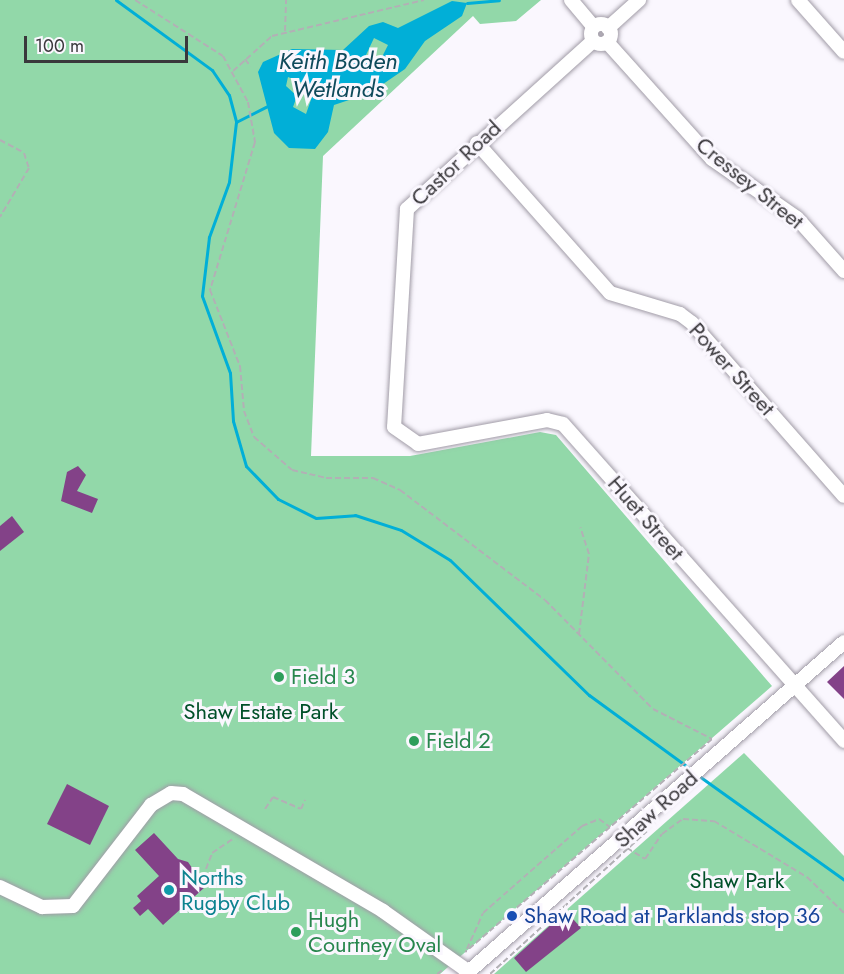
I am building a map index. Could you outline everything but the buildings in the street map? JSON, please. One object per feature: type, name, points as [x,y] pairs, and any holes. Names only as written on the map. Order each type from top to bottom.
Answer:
[{"type":"street","name":"Cressey Street","points":[[571,0],[712,159],[797,218],[844,271]]},
{"type":"street","name":"Castor Road","points":[[397,432],[392,419],[405,213],[477,143],[639,0]]},
{"type":"street","points":[[798,0],[844,52]]},
{"type":"street","name":"Power Street","points":[[477,143],[610,293],[680,314],[692,322],[844,496]]},
{"type":"street","name":"Huet Street","points":[[397,432],[418,444],[542,420],[560,422],[844,741]]},
{"type":"street","name":"Shaw Road","points":[[467,973],[844,642]]},
{"type":"street","points":[[0,887],[42,907],[73,906],[151,806],[171,793],[183,794],[383,911],[467,973]]},
{"type":"path","points":[[135,0],[223,56],[249,102],[255,126],[255,142],[241,176],[231,231],[210,275],[210,291],[240,366],[244,411],[254,437],[292,470],[326,478],[373,478],[400,490],[545,600],[653,709],[712,739],[666,781],[611,828],[465,952],[483,913],[582,826],[599,819],[611,828]]},
{"type":"path","points":[[285,32],[286,0]]},
{"type":"path","points":[[233,71],[258,44],[285,32],[314,30],[353,13],[423,0]]},
{"type":"path","points":[[245,59],[250,66]]},
{"type":"path","points":[[0,140],[24,153],[29,168],[0,217]]},
{"type":"path","points":[[579,634],[590,554],[580,527]]},
{"type":"path","points":[[266,808],[273,797],[301,809],[305,800]]},
{"type":"path","points":[[627,848],[630,852],[645,859],[662,834],[683,819],[723,827],[807,877],[844,913]]},
{"type":"path","points":[[206,869],[212,852],[239,835]]},
{"type":"path","points":[[490,974],[647,835]]},
{"type":"path","points":[[436,974],[444,969]]},
{"type":"green space","name":"Shaw Estate Park","points":[[0,0],[541,0],[516,21],[480,24],[473,16],[323,156],[311,456],[410,456],[540,432],[556,435],[772,686],[440,974],[0,974]]},
{"type":"green space","name":"Shaw Park","points":[[744,753],[844,856],[844,974],[494,974]]},
{"type":"water","name":"Keith Boden Wetlands","points":[[452,1],[467,3],[462,16],[425,41],[405,69],[370,93],[334,105],[328,132],[315,149],[289,148],[274,133],[258,72],[263,62],[292,49],[343,50],[369,26],[383,22],[398,28]],"holes":[[[374,38],[388,45],[378,65],[366,55]],[[288,77],[315,88],[306,114],[293,107],[297,96],[286,86]]]},
{"type":"waterway","points":[[116,0],[212,70],[229,95],[236,122],[229,182],[209,237],[202,296],[230,373],[233,421],[246,466],[278,499],[316,518],[355,515],[401,530],[450,560],[589,695],[692,770]]},
{"type":"waterway","points":[[467,3],[499,0]]},
{"type":"waterway","points":[[236,122],[266,107]]},
{"type":"waterway","points":[[699,776],[844,880]]},
{"type":"place","name":"Field 3","points":[[279,677]]},
{"type":"place","name":"Field 2","points":[[414,741]]},
{"type":"place","name":"Norths Rugby Club","points":[[169,890]]},
{"type":"place","name":"Shaw Road at Parklands stop 36","points":[[512,916]]},
{"type":"place","name":"Hugh Courtney Oval","points":[[296,932]]}]
